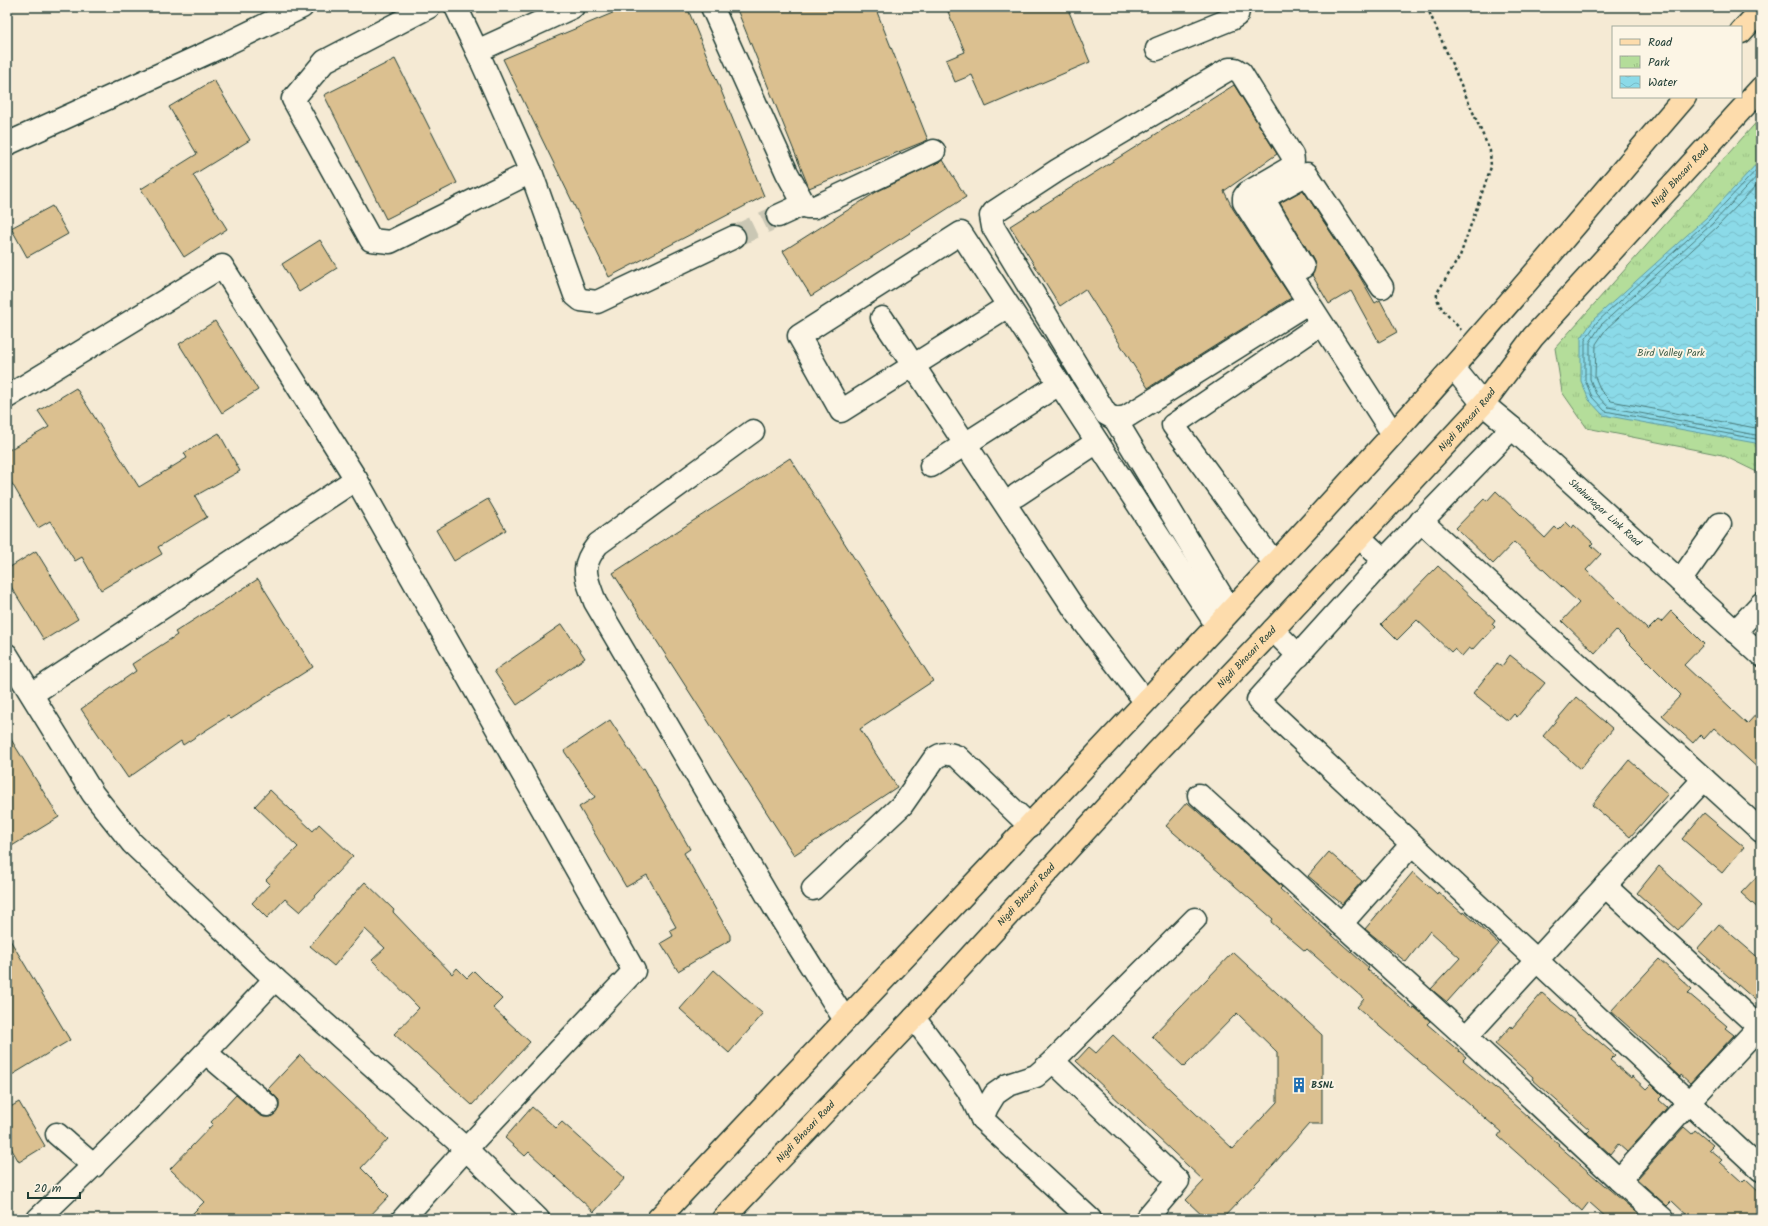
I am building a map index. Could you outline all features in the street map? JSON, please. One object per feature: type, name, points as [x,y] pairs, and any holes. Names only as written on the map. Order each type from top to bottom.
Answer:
[{"type":"main road","points":[[1742,31],[1761,10]]},
{"type":"main road","name":"Nigdi Bhosari Road","points":[[723,1219],[914,1018],[1156,753],[1274,630],[1483,404],[1533,337],[1761,88]]},
{"type":"main road","points":[[658,1219],[1030,826],[1398,428],[1473,344],[1684,98]]},
{"type":"street","points":[[7,144],[220,47],[302,7]]},
{"type":"street","points":[[429,7],[325,61],[293,99],[371,240],[390,242],[530,172]]},
{"type":"street","points":[[456,7],[530,172],[575,295],[581,300],[597,302],[734,237]]},
{"type":"street","points":[[477,51],[573,7]]},
{"type":"street","points":[[712,7],[787,173],[807,207],[815,207],[934,151]]},
{"type":"street","points":[[1157,49],[1231,19],[1237,15],[1239,7]]},
{"type":"street","points":[[1223,617],[1115,419],[1106,414],[993,228],[991,216],[994,212],[1058,170],[1229,69],[1235,69],[1241,73],[1292,155],[1293,160],[1292,165],[1247,193],[1244,197],[1244,202],[1309,302],[1398,428]]},
{"type":"street","points":[[1382,287],[1307,174],[1263,198],[1398,428]]},
{"type":"street","points":[[778,216],[804,204]]},
{"type":"street","points":[[1008,306],[841,411],[799,336],[961,233],[1097,442],[1223,617]]},
{"type":"street","points":[[7,397],[222,266],[356,479],[634,971],[466,1149],[403,1219]]},
{"type":"street","points":[[1115,419],[1126,417],[1309,302]]},
{"type":"street","points":[[882,318],[1077,613],[1145,701]]},
{"type":"street","points":[[1274,562],[1173,424],[1311,331]]},
{"type":"street","name":"Shahunagar Link Road","points":[[1453,366],[1483,404],[1512,428],[1761,655]]},
{"type":"street","points":[[931,466],[1060,384]]},
{"type":"street","points":[[1512,428],[1384,560],[1258,700],[1761,1170]]},
{"type":"street","points":[[753,431],[598,544],[591,553],[586,564],[587,578],[595,602],[774,907],[845,1020]]},
{"type":"street","points":[[1017,495],[1097,442]]},
{"type":"street","points":[[32,694],[356,479]]},
{"type":"street","points":[[1421,521],[1761,831]]},
{"type":"street","points":[[1680,581],[1720,524]]},
{"type":"street","points":[[1360,538],[1384,560]]},
{"type":"street","points":[[1735,632],[1761,604]]},
{"type":"street","points":[[1274,630],[1299,656]]},
{"type":"street","points":[[7,655],[93,794],[132,842],[275,979],[466,1149],[538,1219]]},
{"type":"street","points":[[813,889],[902,805],[934,759],[940,754],[950,754],[958,757],[1030,826]]},
{"type":"street","points":[[1466,1037],[1704,780]]},
{"type":"street","points":[[1199,795],[1466,1037],[1619,1180],[1663,1219]]},
{"type":"street","points":[[1341,924],[1412,844]]},
{"type":"street","points":[[1605,886],[1760,1028],[1688,1102],[1619,1180]]},
{"type":"street","points":[[982,1119],[995,1094],[1008,1085],[1036,1076],[1053,1061],[1195,919]]},
{"type":"street","points":[[38,1219],[94,1166],[206,1053],[275,979]]},
{"type":"street","points":[[914,1018],[968,1090],[982,1119],[1090,1219]]},
{"type":"street","points":[[206,1053],[267,1105]]},
{"type":"street","points":[[1053,1061],[1178,1181],[1146,1219]]},
{"type":"street","points":[[57,1134],[94,1166]]},
{"type":"path","points":[[1427,7],[1490,151],[1491,167],[1460,256],[1436,297],[1438,303],[1473,344]]},
{"type":"green space","name":"Bird Valley Park","points":[[1761,117],[1761,474],[1722,455],[1587,428],[1562,392],[1555,348]]},
{"type":"water","name":"Bird Valley Park","points":[[1761,159],[1761,449],[1755,443],[1603,415],[1589,400],[1581,381],[1581,338],[1594,319],[1707,217]]},
{"type":"building","points":[[627,7],[687,7],[764,196],[609,277],[503,59]]},
{"type":"building","points":[[736,7],[875,7],[928,140],[809,188]]},
{"type":"building","points":[[946,7],[1067,7],[1090,62],[986,107],[972,75],[955,82],[946,60],[965,52]]},
{"type":"building","points":[[395,59],[457,183],[386,219],[324,95]]},
{"type":"building","points":[[214,80],[250,140],[193,175],[227,229],[184,257],[141,189],[197,154],[169,107]]},
{"type":"building","points":[[1234,85],[1277,154],[1224,191],[1233,209],[1291,298],[1148,388],[1085,289],[1060,306],[1010,226]]},
{"type":"building","points":[[943,160],[966,197],[811,296],[783,251],[878,191]]},
{"type":"building","points":[[1303,190],[1360,277],[1375,303],[1380,300],[1397,332],[1379,342],[1351,291],[1329,304],[1312,275],[1315,267],[1314,261],[1280,203]]},
{"type":"building","points":[[52,206],[68,234],[27,257],[11,228]]},
{"type":"building","points":[[320,240],[337,268],[299,292],[282,264]]},
{"type":"building","points":[[215,321],[258,390],[222,413],[179,344]]},
{"type":"building","points":[[76,388],[139,487],[187,458],[184,453],[219,433],[240,471],[195,496],[207,517],[158,547],[162,554],[101,590],[82,557],[75,561],[50,521],[38,528],[7,475],[7,451],[49,427],[38,411]]},
{"type":"building","points":[[790,458],[933,681],[860,729],[897,787],[794,855],[613,573]]},
{"type":"building","points":[[1496,491],[1545,538],[1555,527],[1558,530],[1566,522],[1572,528],[1574,525],[1593,543],[1591,545],[1601,554],[1586,570],[1648,630],[1658,620],[1661,622],[1671,611],[1704,644],[1684,665],[1747,724],[1761,709],[1761,771],[1714,728],[1704,739],[1700,735],[1693,743],[1662,715],[1681,695],[1616,630],[1595,653],[1562,621],[1579,603],[1514,542],[1493,564],[1456,528],[1484,499],[1487,501]]},
{"type":"building","points":[[488,499],[506,530],[454,561],[436,530]]},
{"type":"building","points":[[36,551],[78,619],[44,640],[7,580],[7,569]]},
{"type":"building","points":[[1438,566],[1495,620],[1492,624],[1495,627],[1484,639],[1483,638],[1472,650],[1469,648],[1462,656],[1454,649],[1451,652],[1417,620],[1397,640],[1381,624]]},
{"type":"building","points":[[258,579],[313,667],[231,719],[228,716],[183,745],[181,741],[128,778],[81,709],[136,671],[132,664],[177,635],[175,632]]},
{"type":"building","points":[[562,624],[585,658],[517,705],[494,671]]},
{"type":"building","points":[[1510,655],[1545,683],[1517,717],[1514,714],[1508,721],[1473,693],[1497,663],[1502,666]]},
{"type":"building","points":[[1576,697],[1613,729],[1580,769],[1543,736]]},
{"type":"building","points":[[610,720],[642,769],[644,768],[690,849],[684,853],[730,935],[730,940],[678,971],[661,943],[673,936],[670,930],[676,927],[647,875],[626,887],[579,807],[595,797],[564,751]]},
{"type":"building","points":[[7,733],[59,817],[7,849]]},
{"type":"building","points":[[1629,760],[1668,794],[1630,837],[1592,805]]},
{"type":"building","points":[[270,790],[313,831],[319,824],[353,856],[300,912],[285,899],[267,918],[252,903],[270,884],[266,880],[298,847],[255,806]]},
{"type":"building","points":[[1187,802],[1282,887],[1280,889],[1369,968],[1367,969],[1413,1009],[1414,1007],[1430,1021],[1427,1024],[1466,1057],[1463,1060],[1559,1144],[1558,1145],[1641,1216],[1639,1219],[1608,1219],[1589,1202],[1582,1211],[1498,1136],[1501,1132],[1357,1007],[1364,999],[1307,949],[1305,951],[1271,922],[1273,919],[1166,826]]},
{"type":"building","points":[[1704,813],[1744,847],[1722,873],[1682,839]]},
{"type":"building","points":[[1329,852],[1362,881],[1342,904],[1308,876]]},
{"type":"building","points":[[1659,866],[1701,905],[1678,930],[1637,893]]},
{"type":"building","points":[[1413,872],[1437,894],[1438,892],[1463,914],[1464,912],[1499,944],[1447,1002],[1431,989],[1460,958],[1430,931],[1406,962],[1365,929]]},
{"type":"building","points":[[1761,872],[1761,911],[1741,893]]},
{"type":"building","points":[[365,882],[394,910],[393,912],[452,974],[457,968],[467,978],[474,971],[502,999],[493,1008],[530,1042],[472,1105],[394,1034],[419,1008],[372,960],[385,948],[365,929],[334,966],[310,946]]},
{"type":"building","points":[[1719,924],[1761,960],[1761,1005],[1697,949]]},
{"type":"building","points":[[7,935],[70,1040],[7,1078]]},
{"type":"building","name":"BSNL","points":[[1233,952],[1322,1035],[1322,1124],[1309,1124],[1222,1219],[1206,1219],[1186,1200],[1204,1181],[1076,1061],[1089,1047],[1096,1053],[1113,1035],[1233,1149],[1277,1102],[1277,1052],[1237,1013],[1184,1067],[1152,1036]]},
{"type":"building","points":[[1659,959],[1692,989],[1688,993],[1727,1026],[1725,1028],[1734,1035],[1690,1083],[1681,1075],[1680,1077],[1668,1066],[1670,1064],[1611,1011]]},
{"type":"building","points":[[714,970],[763,1014],[729,1053],[680,1009]]},
{"type":"building","points":[[1542,993],[1615,1055],[1610,1060],[1631,1078],[1632,1076],[1646,1089],[1651,1084],[1663,1096],[1659,1100],[1667,1107],[1627,1152],[1618,1144],[1610,1154],[1587,1133],[1590,1130],[1495,1044],[1511,1026],[1512,1028]]},
{"type":"building","points":[[300,1055],[388,1139],[361,1168],[389,1196],[367,1219],[187,1219],[204,1202],[170,1169],[213,1124],[211,1122],[236,1095],[259,1115],[271,1117],[276,1113],[279,1108],[279,1100],[268,1089]]},
{"type":"building","points":[[19,1102],[45,1146],[19,1162],[7,1141],[7,1109]]},
{"type":"building","points":[[532,1107],[556,1128],[562,1122],[625,1178],[594,1212],[529,1152],[525,1156],[505,1138]]},
{"type":"building","points":[[1684,1127],[1692,1134],[1695,1130],[1713,1145],[1709,1149],[1722,1160],[1720,1162],[1742,1182],[1745,1179],[1761,1194],[1761,1213],[1756,1219],[1691,1219],[1672,1201],[1667,1206],[1637,1179]]},
{"type":"tunnel","points":[[734,237],[778,216]]},
{"type":"place","name":"BSNL","points":[[1299,1085]]}]
